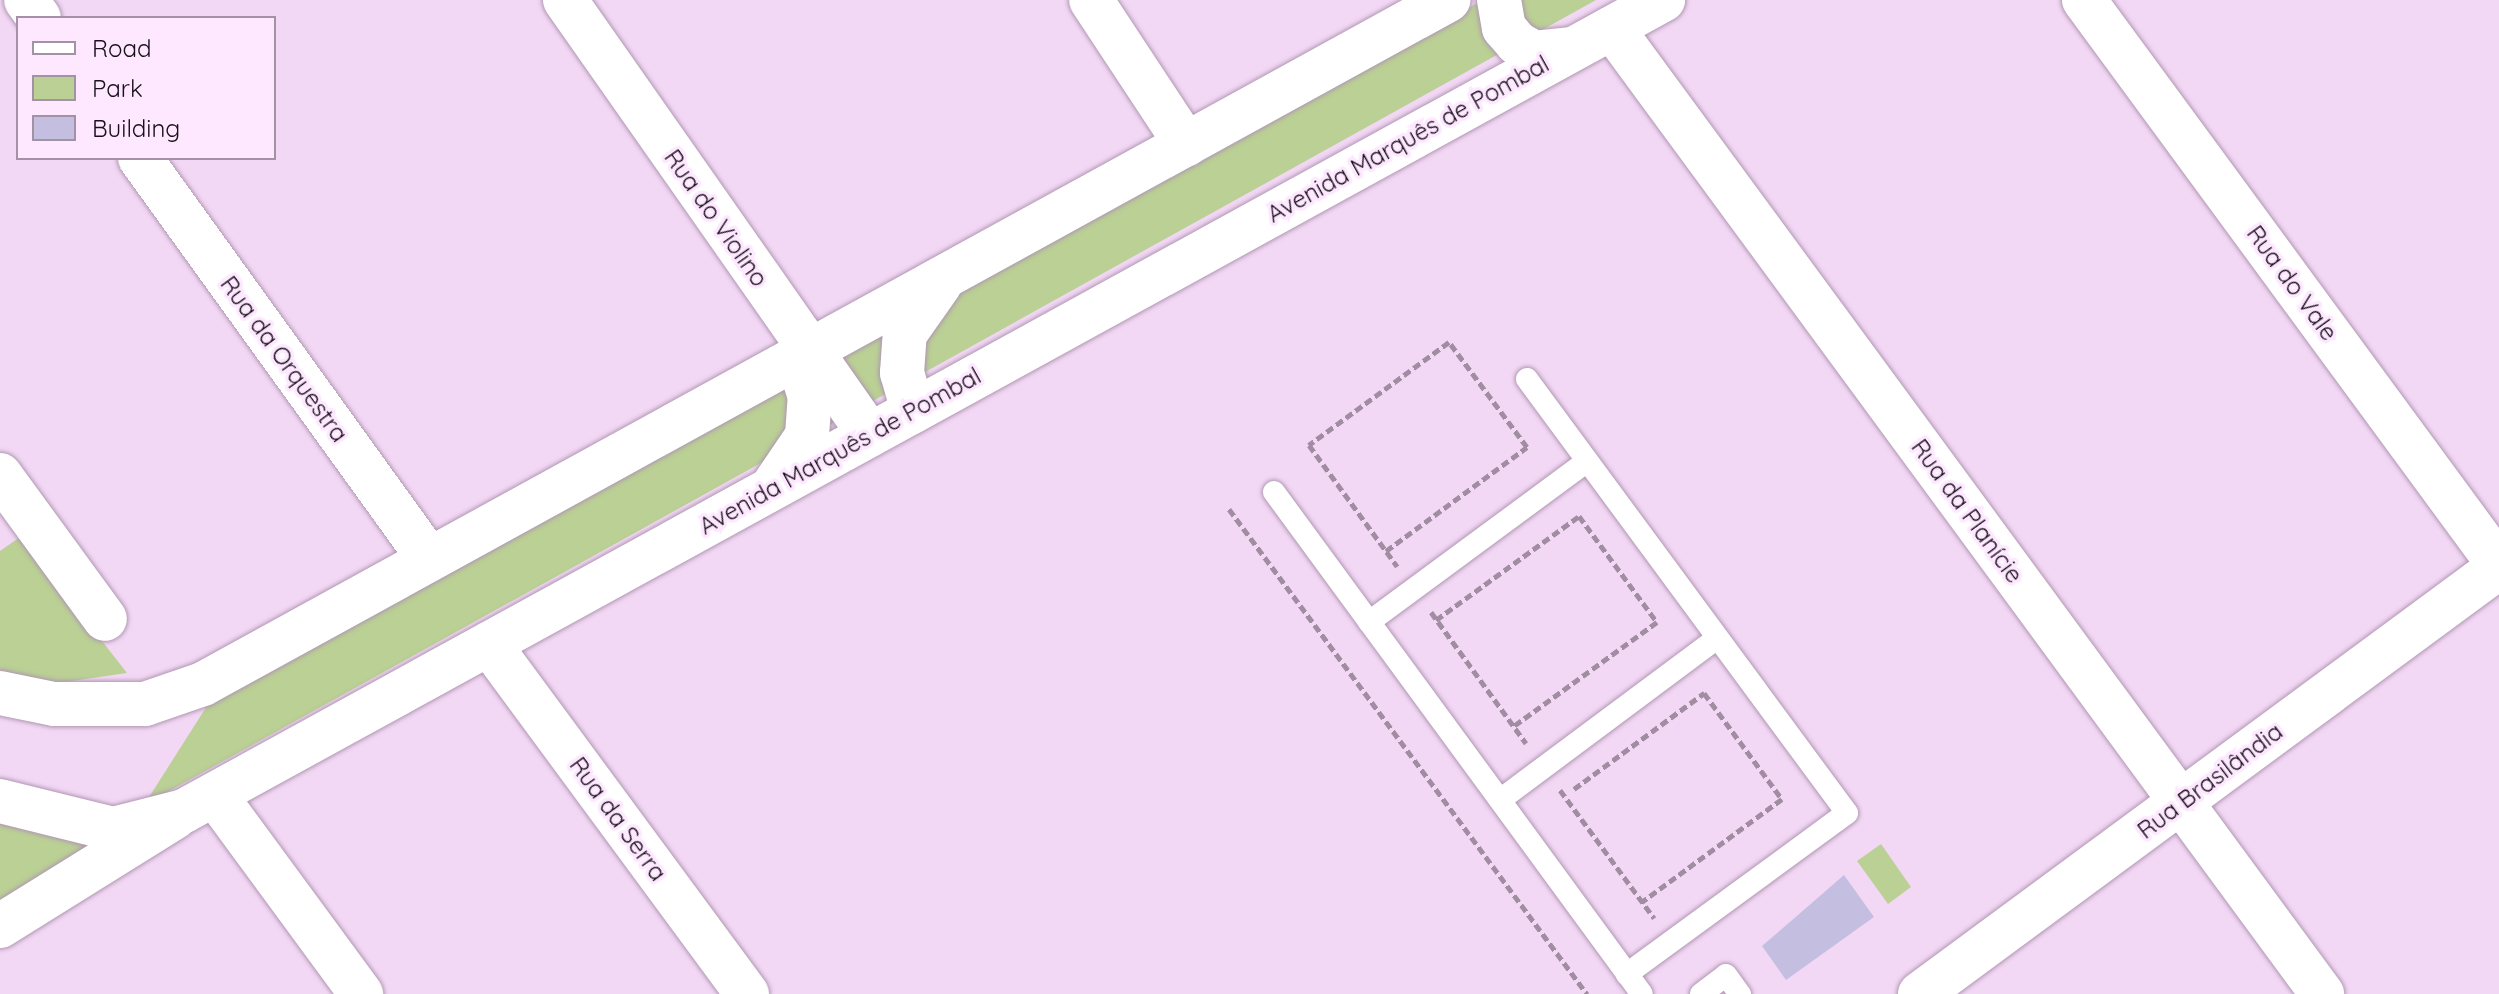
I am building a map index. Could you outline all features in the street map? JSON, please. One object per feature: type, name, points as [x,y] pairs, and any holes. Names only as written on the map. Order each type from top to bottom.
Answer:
[{"type":"street","name":"Rua do Violino","points":[[565,0],[803,354],[870,435]]},
{"type":"street","points":[[1091,0],[1186,144]]},
{"type":"street","points":[[0,693],[54,704],[145,704],[203,684],[1448,0]]},
{"type":"street","points":[[1499,0],[1504,28],[1517,43],[1534,53],[1573,49]]},
{"type":"street","name":"Avenida Marquês de Pombal","points":[[0,801],[113,829],[199,803],[1663,0]]},
{"type":"street","name":"Rua do Vale","points":[[2084,0],[2499,566]]},
{"type":"street","name":"Rua da Planície","points":[[1612,28],[2322,994]]},
{"type":"street","name":"Rua da Orquestra","points":[[141,160],[429,559]]},
{"type":"street","points":[[913,411],[902,373],[905,334],[924,298],[953,271]]},
{"type":"street","points":[[758,497],[788,472],[807,436],[810,397],[803,354]]},
{"type":"street","points":[[0,475],[13,519],[105,619]]},
{"type":"street","name":"Rua Brasilândia","points":[[1920,994],[2499,566]]},
{"type":"street","name":"Rua da Serra","points":[[489,644],[747,994]]},
{"type":"street","points":[[0,926],[199,803],[361,994]]},
{"type":"lane","points":[[1527,379],[1847,813],[1627,974]]},
{"type":"lane","points":[[1369,622],[1587,461]]},
{"type":"lane","points":[[1274,492],[1642,994]]},
{"type":"lane","points":[[1500,800],[1717,638]]},
{"type":"lane","points":[[1701,994],[1726,975],[1740,994]]},
{"type":"path","points":[[1386,551],[1527,447],[1449,342],[1309,445],[1436,620],[1544,767],[1659,926],[1638,942],[1649,958]]},
{"type":"path","points":[[1229,509],[1587,994]]},
{"type":"path","points":[[1436,620],[1579,516],[1657,622],[1514,726]]},
{"type":"path","points":[[1564,796],[1704,693],[1749,754],[1782,799],[1642,902]]},
{"type":"green space","points":[[1483,0],[1596,0],[144,805],[212,698]]},
{"type":"green space","points":[[23,535],[127,673],[51,684],[0,670],[0,551]]},
{"type":"green space","points":[[0,801],[113,829],[0,926]]},
{"type":"green space","points":[[1881,844],[1911,887],[1888,904],[1857,861]]},
{"type":"building","points":[[1844,875],[1874,917],[1786,980],[1762,946]]}]
